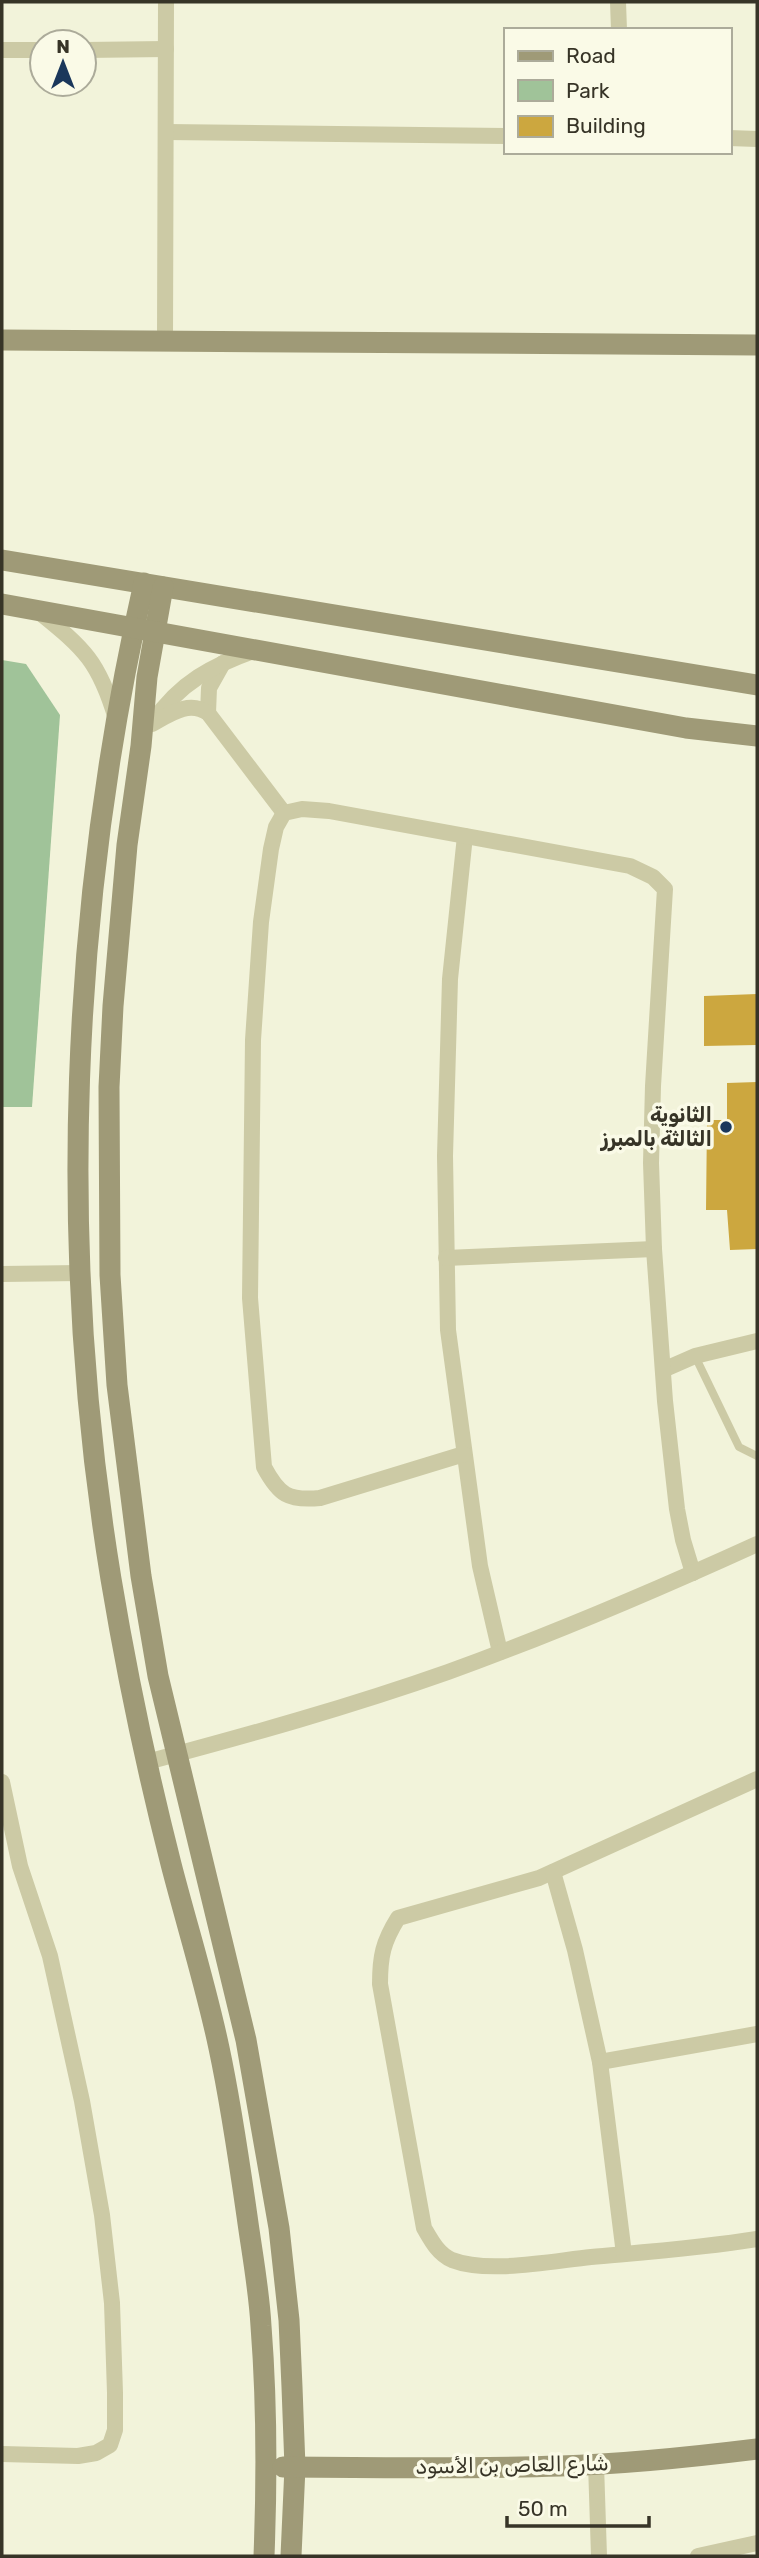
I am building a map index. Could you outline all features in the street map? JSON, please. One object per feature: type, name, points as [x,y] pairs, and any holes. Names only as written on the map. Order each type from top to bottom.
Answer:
[{"type":"street","points":[[165,341],[166,2]]},
{"type":"street","points":[[618,2],[618,28]]},
{"type":"street","points":[[98,50],[166,49]]},
{"type":"street","points":[[2,50],[28,50]]},
{"type":"street","points":[[166,132],[504,136]]},
{"type":"street","points":[[731,138],[757,139]]},
{"type":"street","points":[[2,340],[757,345]]},
{"type":"street","points":[[2,560],[757,685]]},
{"type":"street","points":[[153,585],[144,630],[116,719],[97,848],[80,1086],[80,1273],[98,1489],[111,1579],[147,1762],[171,1864],[200,1968],[235,2133],[261,2321],[267,2467],[264,2556]]},
{"type":"street","points":[[2,604],[686,728],[757,736]]},
{"type":"street","points":[[37,611],[75,640],[93,663],[106,686],[116,719]]},
{"type":"street","points":[[144,630],[147,677],[141,746],[127,845],[109,1087],[110,1275],[117,1385],[141,1576],[158,1676],[234,1990],[264,2129],[279,2228],[289,2320],[295,2467],[292,2556]]},
{"type":"street","points":[[141,746],[152,724],[175,693],[196,676],[225,661],[256,650]]},
{"type":"street","points":[[208,713],[209,688],[225,661]]},
{"type":"street","points":[[152,724],[190,707],[201,708],[208,713],[284,813]]},
{"type":"street","points":[[464,1454],[320,1497],[299,1500],[286,1496],[273,1484],[264,1467],[250,1298],[253,1040],[261,922],[271,849],[276,827],[284,813],[302,809],[329,811],[630,866],[653,877],[665,889],[653,1086],[651,1163],[654,1249],[677,1509],[693,1573]]},
{"type":"street","points":[[465,836],[450,979],[445,1156],[449,1330],[480,1566],[500,1652]]},
{"type":"street","points":[[446,1258],[654,1249]]},
{"type":"street","points":[[2,1274],[80,1273]]},
{"type":"street","points":[[663,1370],[695,1356],[757,1341]]},
{"type":"street","points":[[147,1762],[340,1707],[500,1652],[757,1544]]},
{"type":"street","points":[[757,1779],[553,1872],[487,1894],[398,1918],[388,1933],[380,1955],[380,1983],[424,2228],[433,2244],[448,2258],[464,2264],[507,2266],[757,2239]]},
{"type":"street","points":[[2,1782],[20,1866],[50,1956],[82,2101],[102,2215],[112,2303],[115,2393],[115,2430],[110,2445],[96,2453],[78,2456],[2,2454]]},
{"type":"street","points":[[553,1872],[575,1950],[600,2062],[624,2254]]},
{"type":"street","points":[[600,2062],[757,2034]]},
{"type":"street","name":"شارع العاص بن الأسود","points":[[267,2467],[452,2469],[596,2464],[677,2459],[757,2449]]},
{"type":"street","points":[[596,2464],[599,2556]]},
{"type":"street","points":[[698,2556],[757,2543]]},
{"type":"lane","points":[[695,1356],[739,1447],[757,1456]]},
{"type":"green space","points":[[2,660],[26,664],[60,715],[32,1107],[2,1107]]},
{"type":"building","points":[[757,994],[757,1045],[704,1046],[704,996]]},
{"type":"building","points":[[757,1082],[757,1249],[730,1250],[727,1210],[706,1210],[707,1120],[727,1120],[727,1083]]},
{"type":"place","name":"الثانوية الثالثة بالمبرز","points":[[726,1127]]}]
